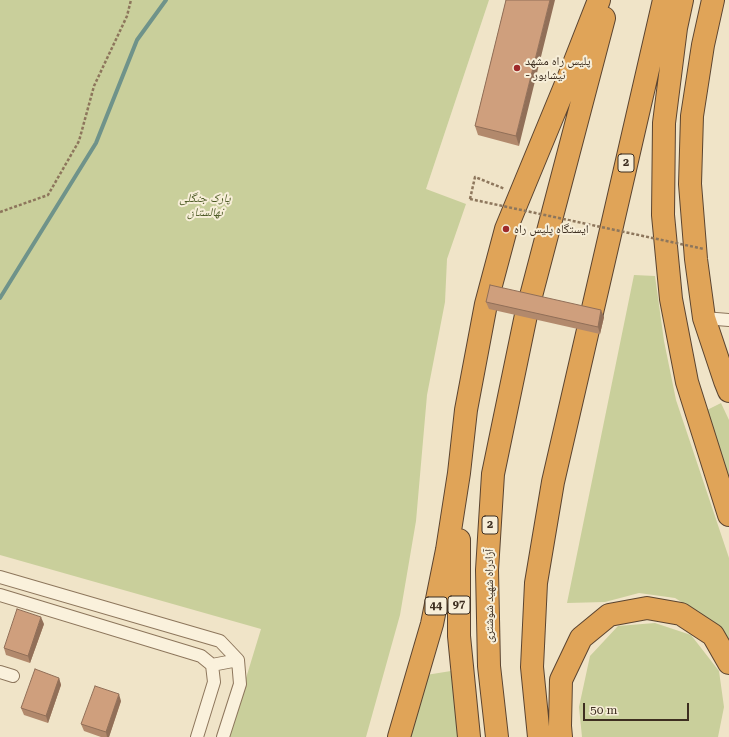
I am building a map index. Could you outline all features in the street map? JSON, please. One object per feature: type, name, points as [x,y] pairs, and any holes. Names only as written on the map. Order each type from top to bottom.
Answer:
[{"type":"highway","name":"44","points":[[399,737],[432,624],[447,550],[459,473],[466,410],[486,304],[506,229],[599,0]]},
{"type":"highway","name":"آزادراه شهید شوشتری","points":[[497,737],[489,666],[487,570],[493,474],[526,315],[609,0]]},
{"type":"highway","name":"2","points":[[538,737],[532,667],[536,583],[553,482],[664,0]]},
{"type":"highway","points":[[682,0],[676,28],[664,123],[663,215],[671,299],[687,382],[729,515]]},
{"type":"highway","points":[[713,0],[703,45],[692,116],[690,184],[696,259],[704,318],[729,391]]},
{"type":"highway","name":"97","points":[[459,473],[459,636],[469,737]]},
{"type":"highway","points":[[562,737],[560,726],[561,680],[581,638],[609,615],[647,608],[681,614],[713,635],[729,663]]},
{"type":"street","points":[[704,318],[729,320]]},
{"type":"street","points":[[0,577],[220,641],[238,660],[240,684],[223,737]]},
{"type":"street","points":[[0,596],[201,656],[212,665],[214,682],[197,737]]},
{"type":"street","points":[[212,665],[238,660]]},
{"type":"street","points":[[0,672],[13,676]]},
{"type":"path","points":[[0,212],[48,195],[79,141],[94,86],[127,16],[131,0]]},
{"type":"path","points":[[520,195],[475,177],[470,199],[704,249]]},
{"type":"green space","name":"پارک جنگلی نهالستان","points":[[0,0],[489,0],[426,189],[466,204],[447,259],[445,302],[427,395],[416,521],[400,615],[366,737],[228,737],[261,629],[0,555]]},
{"type":"green space","points":[[634,275],[655,276],[664,341],[676,400],[729,558],[729,644],[713,621],[675,598],[639,593],[605,602],[567,603]]},
{"type":"green space","points":[[721,403],[729,420],[729,480],[707,410]]},
{"type":"green space","points":[[655,623],[691,635],[719,671],[724,707],[718,737],[582,737],[579,707],[590,656],[618,626]]},
{"type":"green space","points":[[451,671],[458,737],[407,737],[426,675]]},
{"type":"building","name":"پلیس راه مشهد - نیشابور","points":[[506,0],[550,0],[516,136],[475,126]]},
{"type":"building","points":[[490,285],[601,310],[598,327],[486,302]]},
{"type":"building","points":[[17,609],[41,617],[28,656],[4,648]]},
{"type":"building","points":[[35,669],[59,678],[46,716],[21,708]]},
{"type":"building","points":[[95,686],[119,694],[106,732],[81,724]]},
{"type":"waterway","points":[[0,298],[96,143],[137,40],[166,0]]},
{"type":"place","name":"پلیس راه مشهد - نیشابور","points":[[517,68]]},
{"type":"place","name":"ایستگاه پلیس راه","points":[[506,229]]}]
